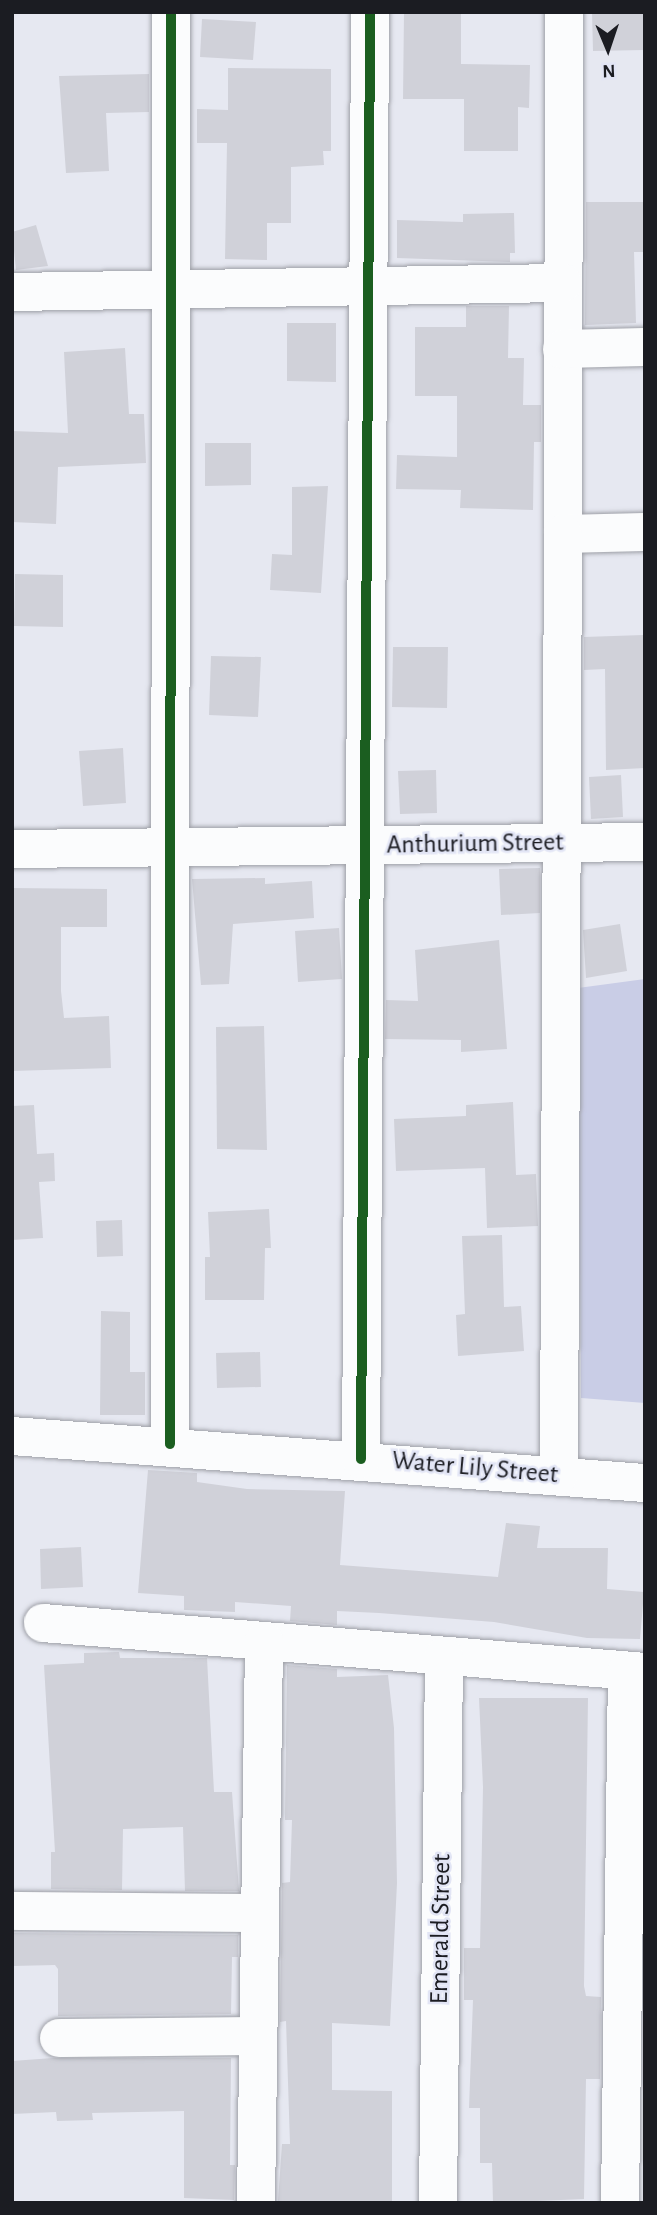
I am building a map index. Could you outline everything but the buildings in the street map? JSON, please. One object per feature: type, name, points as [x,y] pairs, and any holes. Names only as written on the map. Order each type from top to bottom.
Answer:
[{"type":"street","points":[[170,1444],[172,12]]},
{"type":"street","points":[[360,1459],[372,286],[370,12]]},
{"type":"street","points":[[559,1475],[564,12]]},
{"type":"street","points":[[12,292],[563,283]]},
{"type":"street","points":[[562,349],[645,347]]},
{"type":"street","points":[[563,534],[645,532]]},
{"type":"street","name":"Anthurium Street","points":[[12,849],[645,842]]},
{"type":"street","name":"Water Lily Street","points":[[12,1436],[170,1444],[645,1483]]},
{"type":"street","points":[[43,1623],[636,1671],[620,2203]]},
{"type":"street","points":[[256,2203],[264,1641]]},
{"type":"street","name":"Emerald Street","points":[[438,2203],[444,1656]]},
{"type":"street","points":[[12,1911],[260,1913]]},
{"type":"street","points":[[59,2038],[258,2036]]},
{"type":"shaded area","points":[[645,979],[645,1403],[581,1398],[578,988]]},
{"type":"cycle path","points":[[170,1444],[171,12]]},
{"type":"cycle path","points":[[361,1459],[370,12]]}]
